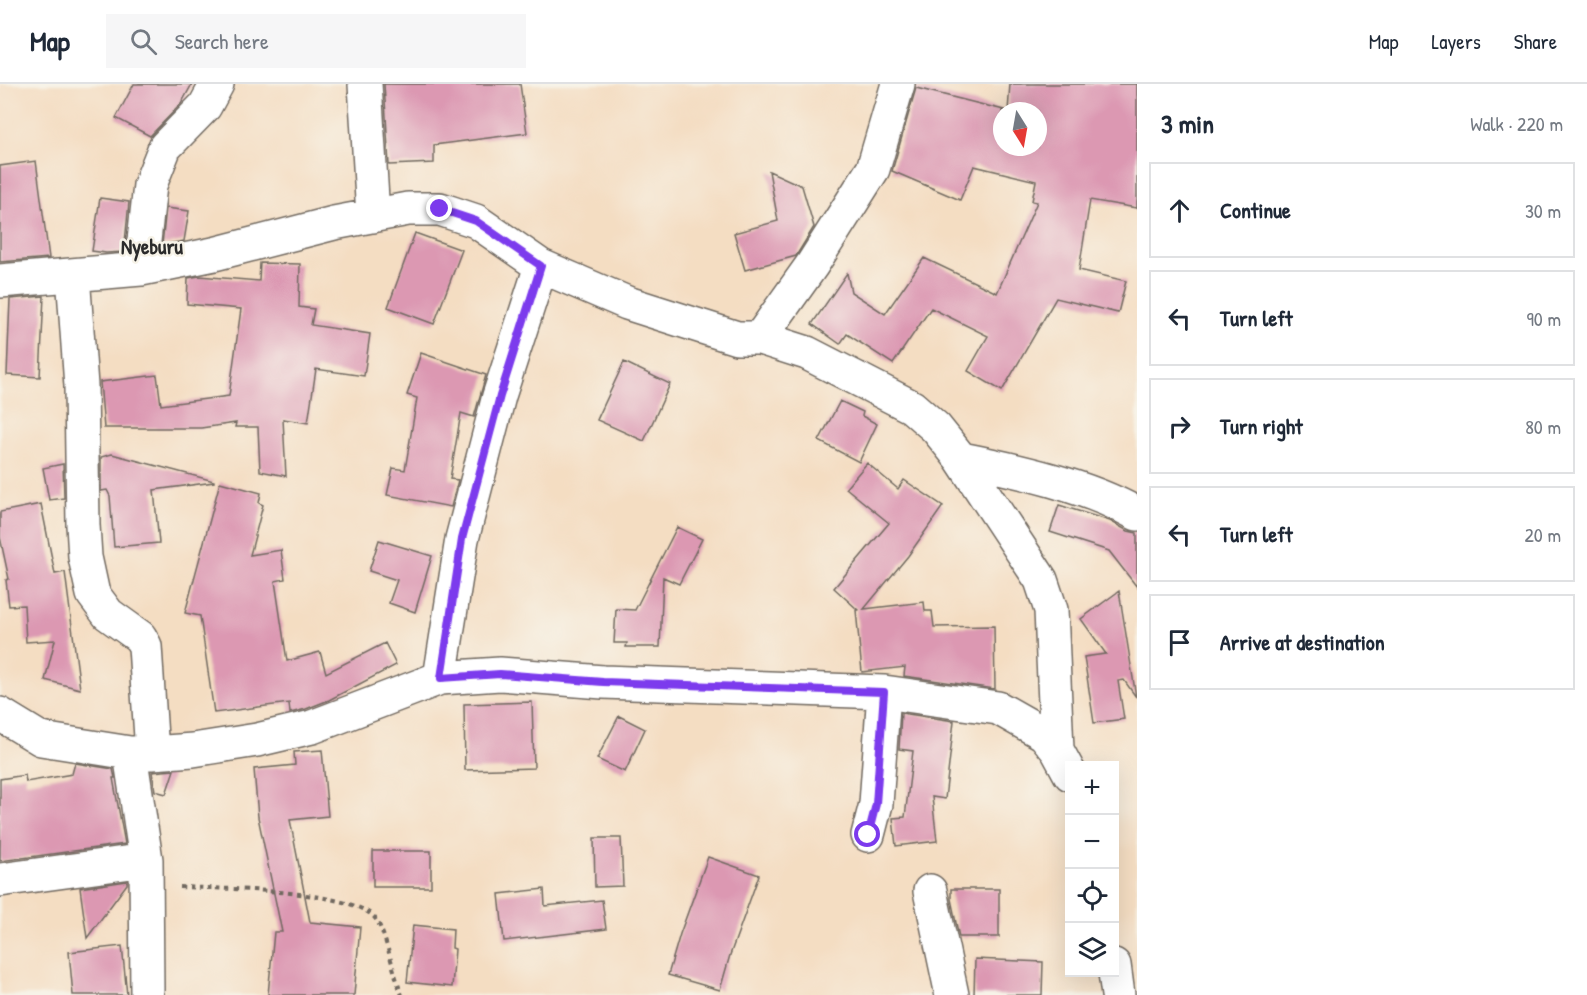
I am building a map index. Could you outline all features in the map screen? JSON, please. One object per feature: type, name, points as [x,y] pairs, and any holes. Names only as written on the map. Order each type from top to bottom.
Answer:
[{"type":"street","points":[[141,269],[150,185],[165,147],[205,106],[217,84]]},
{"type":"street","points":[[365,84],[373,216]]},
{"type":"street","points":[[760,338],[812,265],[873,169],[898,84]]},
{"type":"street","points":[[0,281],[141,269],[373,216],[408,209],[440,209],[476,221],[541,266],[627,303],[737,338],[760,338],[807,353],[912,406],[936,428],[961,459],[1041,580],[1051,610],[1064,762]]},
{"type":"street","points":[[441,678],[462,539],[500,396],[541,266]]},
{"type":"street","points":[[73,275],[81,386],[85,557],[93,594],[108,614],[140,637],[145,646],[141,753],[147,995]]},
{"type":"street","points":[[961,459],[1037,476],[1119,504],[1137,514]]},
{"type":"street","points":[[0,714],[41,739],[141,753],[193,750],[257,740],[312,727],[441,678],[500,674],[603,682],[884,692],[998,708],[1044,734],[1064,762]]},
{"type":"street","points":[[868,835],[876,804],[884,692]]},
{"type":"street","points":[[0,880],[145,872]]},
{"type":"street","points":[[930,891],[952,995]]},
{"type":"street","points":[[1116,977],[1118,995]]},
{"type":"path","points":[[145,872],[315,895],[359,908],[375,918],[402,995]]},
{"type":"building","points":[[134,84],[192,84],[181,104],[150,136],[116,118]]},
{"type":"building","points":[[384,84],[520,84],[527,133],[434,145],[434,163],[389,165]]},
{"type":"building","points":[[1010,84],[1137,84],[1137,208],[1090,200],[1079,270],[1126,281],[1118,313],[1056,298],[1002,391],[968,371],[988,336],[931,308],[893,364],[847,334],[840,344],[812,324],[847,273],[851,292],[885,314],[924,258],[997,293],[1037,202],[1032,201],[1036,181],[974,166],[960,200],[892,171],[916,88],[993,107],[993,156],[1047,156],[1047,102],[1009,102]]},
{"type":"building","points":[[36,161],[49,258],[0,262],[0,166]]},
{"type":"building","points":[[769,171],[802,186],[814,227],[796,256],[745,270],[734,233],[778,221]]},
{"type":"building","points":[[100,198],[129,202],[124,252],[92,251]]},
{"type":"building","points":[[166,208],[189,211],[184,241],[162,245]]},
{"type":"building","points":[[415,233],[462,250],[434,324],[388,307]]},
{"type":"building","points":[[260,263],[300,264],[299,307],[314,309],[311,325],[370,334],[364,376],[316,369],[308,423],[283,419],[286,476],[260,471],[258,427],[235,427],[236,423],[201,428],[104,428],[100,382],[157,375],[161,405],[229,396],[241,309],[187,304],[188,278],[199,276],[259,281]]},
{"type":"building","points":[[44,296],[40,377],[7,375],[10,299]]},
{"type":"building","points":[[421,353],[486,375],[474,417],[461,413],[450,479],[458,480],[451,507],[387,495],[393,468],[405,470],[417,398],[407,395]]},
{"type":"building","points":[[624,362],[670,384],[644,441],[597,420]]},
{"type":"building","points":[[840,401],[863,412],[862,416],[877,424],[859,462],[819,441]]},
{"type":"building","points":[[112,454],[214,482],[154,490],[159,543],[114,547],[110,496],[107,490],[101,491],[101,457]]},
{"type":"building","points":[[867,463],[898,489],[904,480],[943,506],[908,556],[864,609],[924,602],[925,611],[932,611],[934,627],[994,626],[995,689],[904,676],[905,667],[862,672],[856,610],[858,610],[834,588],[889,523],[846,488]]},
{"type":"building","points":[[63,464],[64,498],[49,500],[43,468]]},
{"type":"building","points":[[220,482],[261,493],[259,503],[263,505],[250,555],[281,550],[285,579],[275,581],[287,661],[320,652],[326,673],[385,643],[396,665],[329,700],[306,709],[290,713],[289,703],[214,713],[200,616],[185,613]]},
{"type":"building","points":[[41,504],[55,574],[65,572],[80,689],[45,680],[55,640],[26,642],[24,605],[9,606],[6,580],[9,579],[0,537],[0,512]]},
{"type":"building","points":[[1059,505],[1110,521],[1128,531],[1137,533],[1137,587],[1109,551],[1050,532]]},
{"type":"building","points":[[677,527],[702,539],[679,584],[663,577],[660,647],[626,647],[627,643],[614,643],[616,609],[635,610]]},
{"type":"building","points":[[379,540],[432,556],[415,612],[389,603],[397,580],[369,571]]},
{"type":"building","points":[[1119,591],[1136,697],[1124,680],[1118,681],[1124,719],[1094,723],[1084,657],[1106,654],[1081,619]]},
{"type":"building","points":[[532,702],[534,768],[465,770],[464,704]]},
{"type":"building","points":[[901,713],[954,721],[945,799],[932,797],[937,841],[896,846],[893,818],[905,817],[913,751],[899,749]]},
{"type":"building","points":[[619,716],[645,729],[625,772],[597,759]]},
{"type":"building","points":[[322,750],[328,816],[290,820],[310,922],[360,927],[354,995],[268,995],[274,932],[282,932],[258,817],[254,769],[295,765],[294,752]]},
{"type":"building","points":[[75,763],[113,769],[125,844],[0,861],[0,779],[25,775],[26,782],[72,774]]},
{"type":"building","points":[[174,770],[166,794],[155,791],[152,772]]},
{"type":"building","points":[[594,838],[621,838],[623,886],[595,887]]},
{"type":"building","points":[[373,851],[431,851],[431,887],[373,887]]},
{"type":"building","points":[[708,857],[759,875],[720,990],[668,975]]},
{"type":"building","points":[[127,881],[127,884],[87,938],[80,888]]},
{"type":"building","points":[[544,889],[545,906],[602,900],[606,929],[504,941],[499,894]]},
{"type":"building","points":[[951,889],[999,889],[999,937],[959,937]]},
{"type":"building","points":[[413,925],[453,929],[452,948],[455,949],[452,987],[407,982]]},
{"type":"building","points":[[122,946],[127,995],[73,995],[69,952]]},
{"type":"building","points":[[975,959],[1043,962],[1042,995],[974,995]]},
{"type":"district","name":"Nyeburu","points":[[152,246]]},
{"type":"route","points":[[440,209],[476,221],[541,266],[500,396],[462,539],[441,678],[500,674],[603,682],[884,692],[876,804],[868,835]]}]
